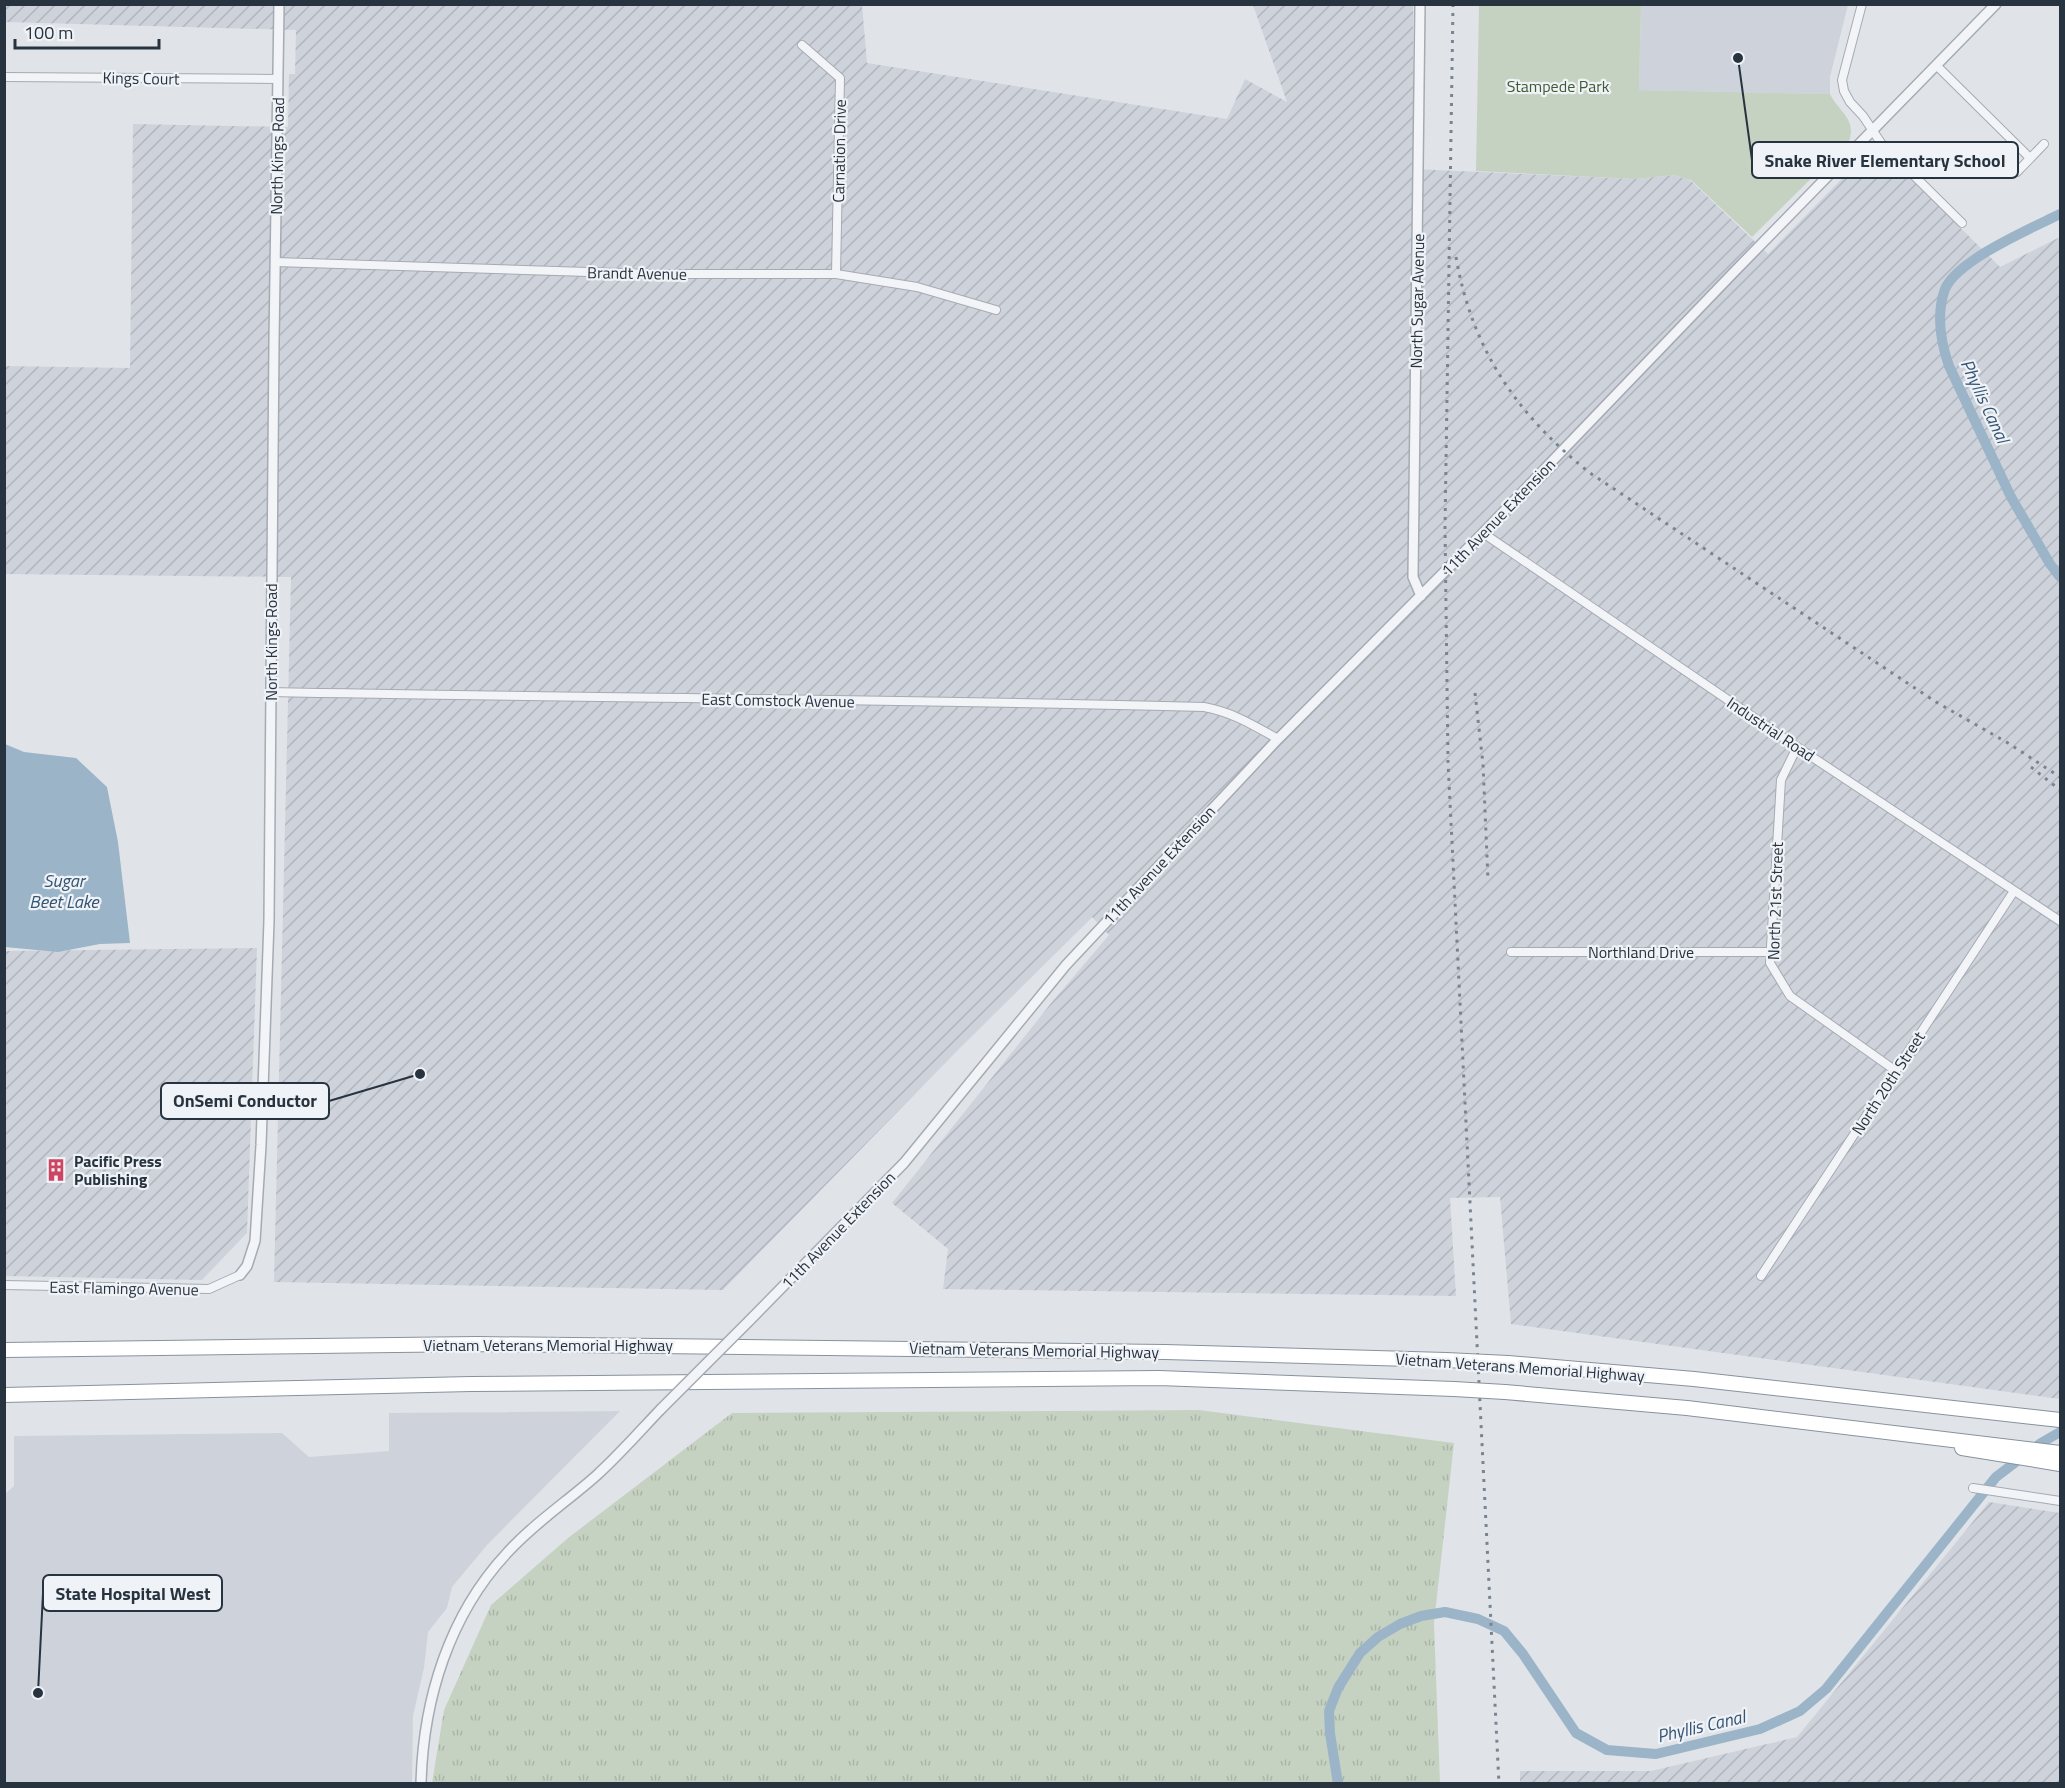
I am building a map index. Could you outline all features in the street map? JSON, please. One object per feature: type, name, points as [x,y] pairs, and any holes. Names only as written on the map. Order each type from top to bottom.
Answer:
[{"type":"highway","name":"Vietnam Veterans Memorial Highway","points":[[4,1350],[477,1344],[1165,1352],[1446,1360],[1694,1379],[2056,1419]]},
{"type":"highway","name":"Vietnam Veterans Memorial Highway","points":[[4,1395],[471,1384],[1159,1378],[1505,1392],[1686,1408],[1853,1427]]},
{"type":"highway","points":[[1853,1427],[2013,1446],[2060,1456]]},
{"type":"highway","points":[[1853,1427],[1996,1455],[2046,1462],[2060,1456]]},
{"type":"street","name":"North Kings Road","points":[[240,1275],[247,1266],[255,1240],[261,1145],[269,921],[274,262],[279,4]]},
{"type":"street","name":"North Sugar Avenue","points":[[1420,4],[1413,577],[1421,596]]},
{"type":"street","points":[[1862,4],[1842,80],[1844,91],[1881,142],[1962,223]]},
{"type":"street","name":"11th Avenue Extension","points":[[421,1784],[422,1755],[430,1705],[442,1658],[475,1595],[508,1552],[598,1474],[904,1163],[1089,938],[1278,739],[1483,533],[1996,4]]},
{"type":"street","name":"Carnation Drive","points":[[802,45],[840,78],[836,274]]},
{"type":"street","points":[[1937,66],[2030,158]]},
{"type":"street","name":"Kings Court","points":[[4,76],[278,79]]},
{"type":"street","points":[[2017,172],[2044,144]]},
{"type":"street","name":"Brandt Avenue","points":[[274,262],[652,274],[836,274],[917,287],[996,310]]},
{"type":"street","name":"Industrial Road","points":[[1483,533],[1797,747],[2061,921]]},
{"type":"street","name":"East Comstock Avenue","points":[[270,692],[1204,706],[1239,717],[1278,739]]},
{"type":"street","name":"North 21st Street","points":[[1797,747],[1781,780],[1770,963],[1790,996],[1896,1071]]},
{"type":"street","name":"North 20th Street","points":[[1761,1276],[2014,891]]},
{"type":"street","name":"Northland Drive","points":[[1511,952],[1770,952]]},
{"type":"street","name":"East Flamingo Avenue","points":[[4,1285],[209,1290],[240,1275]]},
{"type":"street","points":[[1973,1488],[2061,1501]]},
{"type":"shaded area","points":[[5,4],[862,5],[867,63],[1227,119],[1245,79],[1287,102],[1253,5],[1413,5],[1413,169],[1635,179],[1674,175],[1690,180],[1768,254],[1876,144],[2000,267],[2060,237],[2060,1399],[1511,1324],[1500,1197],[1450,1198],[1456,1296],[943,1289],[948,1249],[892,1203],[1052,1002],[1109,935],[1092,917],[723,1290],[274,1282],[291,577],[5,574],[4,366],[130,368],[133,124],[288,127],[289,74],[295,74],[296,30],[5,22]]},
{"type":"shaded area","points":[[1641,5],[1848,5],[1830,77],[1830,94],[1639,90]]},
{"type":"shaded area","points":[[257,948],[247,1233],[202,1280],[5,1276],[5,951]]},
{"type":"shaded area","points":[[620,1411],[487,1545],[452,1587],[447,1608],[428,1632],[424,1668],[413,1716],[412,1783],[5,1783],[4,1495],[14,1486],[14,1436],[282,1433],[309,1457],[389,1451],[389,1413]]},
{"type":"shaded area","points":[[1989,1502],[2060,1513],[2060,1783],[1520,1783],[1520,1771],[1651,1771],[1797,1737]]},
{"type":"green space","name":"Stampede Park","points":[[1479,5],[1641,5],[1639,90],[1830,94],[1849,121],[1851,133],[1849,141],[1752,237],[1691,180],[1674,175],[1635,179],[1476,171]]},
{"type":"green space","points":[[1199,1410],[1454,1443],[1434,1623],[1440,1783],[432,1783],[444,1710],[491,1605],[568,1538],[732,1413]]},
{"type":"water","name":"Sugar Beet Lake","points":[[5,744],[24,752],[76,758],[107,787],[118,842],[130,943],[100,944],[58,952],[5,947]]},
{"type":"waterway","name":"Phyllis Canal","points":[[2060,214],[2014,236],[1964,267],[1952,278],[1945,289],[1940,318],[1949,366],[2011,497],[2060,577]]},
{"type":"waterway","name":"Phyllis Canal","points":[[1338,1784],[1329,1711],[1338,1688],[1360,1653],[1378,1637],[1400,1624],[1421,1616],[1445,1612],[1478,1619],[1504,1631],[1523,1654],[1576,1733],[1607,1750],[1656,1754],[1760,1729],[1800,1711],[1826,1689],[1996,1477],[2041,1443],[2060,1432]]},
{"type":"railway","points":[[1453,4],[1445,528],[1448,762],[1499,1784]]},
{"type":"railway","points":[[1456,257],[1463,291],[1486,351],[1520,404],[1564,451],[1590,473],[1936,702],[2008,743],[2060,777]]},
{"type":"railway","points":[[1475,693],[1483,764],[1488,880]]},
{"type":"railway","points":[[2031,767],[2060,790]]},
{"type":"place","name":"Snake River Elementary School","points":[[1738,58]]},
{"type":"place","name":"OnSemi Conductor","points":[[420,1074]]},
{"type":"place","name":"Pacific Press Publishing","points":[[56,1170]]},
{"type":"place","name":"State Hospital West","points":[[38,1693]]}]
